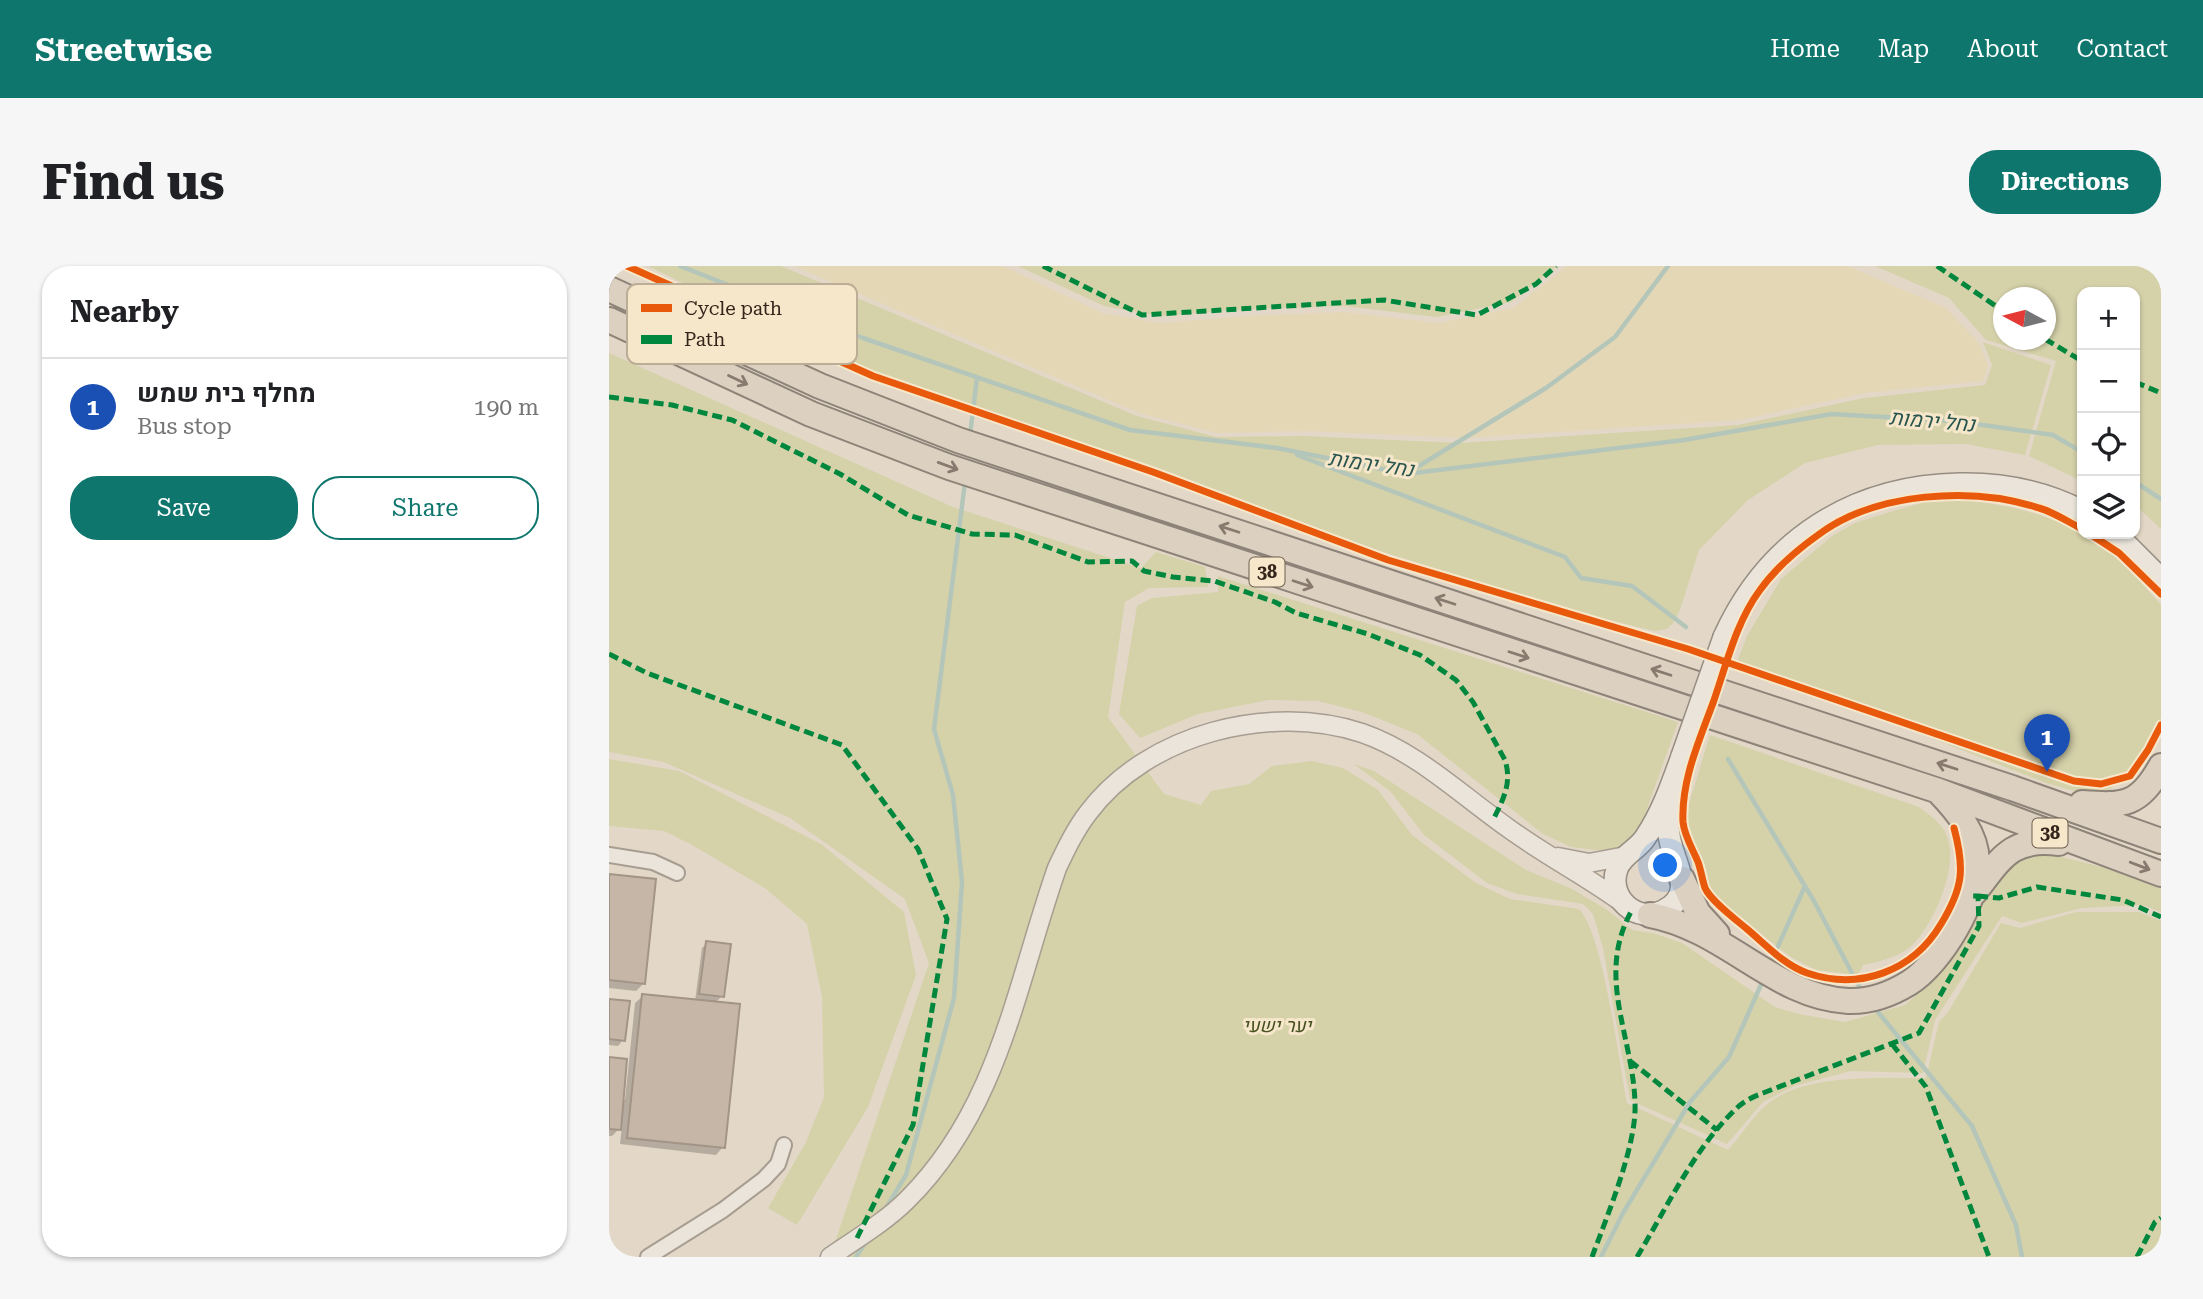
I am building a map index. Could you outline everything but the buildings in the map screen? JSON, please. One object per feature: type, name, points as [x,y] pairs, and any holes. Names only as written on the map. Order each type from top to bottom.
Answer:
[{"type":"highway","name":"38","points":[[609,289],[627,297]]},
{"type":"highway","name":"38","points":[[609,320],[627,328]]},
{"type":"highway","name":"38","points":[[704,364],[811,414],[949,467],[1939,791],[2161,874]]},
{"type":"highway","name":"38","points":[[772,364],[820,386],[958,440],[2012,788],[2161,841]]},
{"type":"highway","points":[[2012,788],[2080,803],[2128,803],[2143,792],[2161,766]]},
{"type":"highway","points":[[1939,791],[1964,823],[1975,848],[1977,874],[1971,897]]},
{"type":"highway","points":[[1650,915],[1686,924],[1732,949],[1787,985],[1808,994],[1852,1002],[1889,994],[1911,982],[1948,942],[1971,897],[2001,859],[2024,844],[2038,840],[2093,848]]},
{"type":"highway","points":[[1679,870],[1698,913],[1732,949]]},
{"type":"main road","points":[[1671,787],[1668,831],[1679,870],[1679,894],[1673,904],[1661,912],[1650,915],[1635,912],[1623,903],[1617,893],[1617,869],[1648,833],[1671,787],[1724,637],[1747,596],[1780,555],[1823,521],[1877,495],[1925,486],[1993,484],[2050,496],[2077,509]]},
{"type":"main road","points":[[2122,539],[2161,579]]},
{"type":"main road","points":[[2125,539],[2161,562]]},
{"type":"main road","points":[[1631,853],[1656,848],[1667,853],[1679,870]]},
{"type":"street","points":[[830,1257],[905,1202],[935,1170],[965,1128],[988,1082],[1045,903],[1070,840],[1089,811],[1108,792],[1151,758],[1181,743],[1233,728],[1279,722],[1329,725],[1363,734],[1398,749],[1509,829],[1623,903]]},
{"type":"street","points":[[1545,852],[1568,861],[1589,863],[1631,853]]},
{"type":"street","points":[[609,855],[653,862],[677,873]]},
{"type":"street","points":[[648,1257],[723,1210],[764,1179],[778,1164],[784,1145]]},
{"type":"shaded area","points":[[794,266],[1003,266],[1102,313],[1159,323],[1344,312],[1438,323],[1513,308],[1567,266],[1847,266],[1946,308],[1979,343],[1988,366],[1983,381],[1865,393],[1740,420],[1465,438],[1306,431],[1217,433],[1139,413],[857,293],[857,284],[836,284]]},
{"type":"green space","points":[[648,266],[781,266],[824,284],[685,284]]},
{"type":"green space","points":[[1018,266],[1557,266],[1511,302],[1437,317],[1344,306],[1249,309],[1159,316],[1104,306]]},
{"type":"green space","points":[[1875,266],[2161,266],[2161,529],[2140,510],[2140,287],[2077,287],[2077,479],[2029,456],[2056,361],[2019,350],[2056,350],[2056,287],[1993,287],[1993,342],[1986,340],[1949,298]]},
{"type":"green space","points":[[857,298],[1137,416],[1216,437],[1303,436],[1460,443],[1738,425],[1864,398],[1985,385],[1992,365],[1983,342],[1993,345],[1993,350],[2007,350],[2051,365],[2025,455],[1966,444],[1878,445],[1805,463],[1748,500],[1699,550],[1674,622],[1667,629],[1655,631],[1587,615],[1357,544],[1069,439],[962,405],[856,364]]},
{"type":"green space","name":"יער ישעי","points":[[609,353],[627,361],[627,364],[634,364],[953,507],[1141,568],[1156,552],[1205,567],[1208,587],[1149,588],[1125,602],[1108,717],[1164,794],[1201,805],[1211,791],[1249,784],[1272,766],[1312,761],[1343,768],[1378,790],[1412,835],[1476,883],[1510,899],[1579,909],[1588,923],[1603,970],[1627,1103],[1728,1150],[1763,1108],[1779,1096],[1797,1088],[1863,1078],[1926,1078],[1939,1022],[1948,1012],[2001,923],[2020,928],[2076,912],[2139,912],[2161,921],[2161,1257],[830,1257],[929,963],[905,899],[790,818],[664,762],[609,752]]},
{"type":"green space","points":[[1960,500],[2001,505],[2059,522],[2077,531],[2077,539],[2090,539],[2119,560],[2161,605],[2161,724],[2143,760],[2132,775],[2108,790],[2078,792],[2046,783],[1806,689],[1736,665],[1747,636],[1781,579],[1832,536],[1855,523],[1926,502]]},
{"type":"green space","points":[[1218,576],[1678,722],[1638,834],[1619,849],[1571,847],[1543,834],[1417,734],[1362,712],[1318,701],[1268,700],[1198,714],[1140,738],[1119,714],[1137,606],[1152,598],[1218,592]]},
{"type":"green space","points":[[1710,735],[1919,807],[1938,822],[1950,846],[1948,874],[1932,918],[1912,946],[1892,957],[1863,965],[1858,975],[1816,970],[1791,957],[1709,894],[1701,867],[1686,835],[1684,820]]},
{"type":"green space","points":[[609,759],[679,771],[821,844],[904,912],[916,975],[868,1107],[797,1225],[768,1208],[806,1142],[824,1097],[822,997],[807,924],[765,888],[664,831],[609,826]]},
{"type":"green space","points":[[1354,764],[1374,771],[1526,870],[1570,888],[1606,909],[1632,930],[1653,933],[1682,943],[1775,1007],[1799,1014],[1845,1022],[1905,1005],[1931,982],[1965,938],[1994,880],[2011,860],[2050,854],[2106,868],[2161,889],[2161,912],[2143,905],[2082,908],[2022,923],[2002,916],[1935,1020],[1923,1073],[1851,1071],[1794,1086],[1763,1102],[1727,1144],[1630,1100],[1603,948],[1593,914],[1583,904],[1517,894],[1487,883],[1424,835],[1391,792]]},
{"type":"waterway","name":"נחל ירמות","points":[[680,266],[726,284]]},
{"type":"waterway","points":[[1409,472],[1546,388],[1615,337],[1668,266]]},
{"type":"waterway","name":"נחל ירמות","points":[[857,336],[1130,430],[1277,448],[1406,474],[1684,440],[1832,414],[1954,421],[2053,435],[2077,449]]},
{"type":"waterway","points":[[970,435],[977,378]]},
{"type":"waterway","points":[[1297,455],[1565,557],[1581,578],[1632,586],[1686,627]]},
{"type":"waterway","points":[[886,1208],[906,1175],[954,998],[962,882],[953,795],[934,729],[965,482]]},
{"type":"waterway","name":"נחל ירמות","points":[[2140,485],[2161,499]]},
{"type":"waterway","points":[[1728,759],[1814,901],[1863,994]]},
{"type":"waterway","points":[[1770,964],[1805,886]]},
{"type":"waterway","points":[[1601,1257],[1623,1213],[1690,1102],[1729,1057],[1764,978]]},
{"type":"waterway","points":[[1873,1006],[1972,1126],[2016,1225],[2022,1257]]},
{"type":"waterway","points":[[856,1257],[865,1243]]},
{"type":"marked path","points":[[1043,266],[1142,315],[1384,300],[1477,315],[1536,284],[1556,266]]},
{"type":"marked path","points":[[1937,266],[1993,304]]},
{"type":"marked path","points":[[2056,346],[2077,358]]},
{"type":"marked path","points":[[2140,384],[2161,393]]},
{"type":"marked path","points":[[609,397],[672,405],[732,420],[840,474],[908,515],[972,534],[1015,535],[1088,562],[1132,561],[1144,571],[1214,581],[1275,602],[1296,613],[1368,634],[1420,655],[1456,680],[1473,702],[1505,760],[1507,783],[1494,818]]},
{"type":"marked path","points":[[609,654],[647,673],[842,745],[918,849],[947,919],[913,1125],[857,1238]]},
{"type":"marked path","points":[[1978,896],[1999,898],[2037,887],[2123,900],[2161,917]]},
{"type":"marked path","points":[[1637,1257],[1671,1197],[1709,1139],[1742,1104],[1760,1094],[1919,1033],[1979,926],[1978,896],[1971,896]]},
{"type":"marked path","points":[[1592,1257],[1620,1180],[1634,1120],[1633,1078],[1616,982],[1621,934],[1632,910]]},
{"type":"marked path","points":[[1892,1044],[1926,1087],[1989,1257]]},
{"type":"marked path","points":[[1630,1061],[1717,1130]]},
{"type":"marked path","points":[[2137,1257],[2155,1222],[2161,1218]]},
{"type":"cycle path","points":[[627,266],[667,284]]},
{"type":"cycle path","points":[[846,364],[873,376],[1153,472],[1388,560],[1688,649],[2074,781],[2101,784],[2130,776],[2161,725]]},
{"type":"cycle path","points":[[1954,828],[1961,867],[1954,900],[1941,924],[1916,954],[1883,973],[1846,980],[1807,973],[1783,960],[1724,910],[1705,888],[1698,862],[1685,832],[1683,807],[1692,761],[1738,630],[1760,590],[1787,560],[1818,535],[1867,510],[1925,497],[1985,497],[2045,510],[2077,526]]},
{"type":"cycle path","points":[[2098,539],[2119,553],[2161,594]]},
{"type":"place","name":"מחלף בית שמש","points":[[2047,772]]}]
